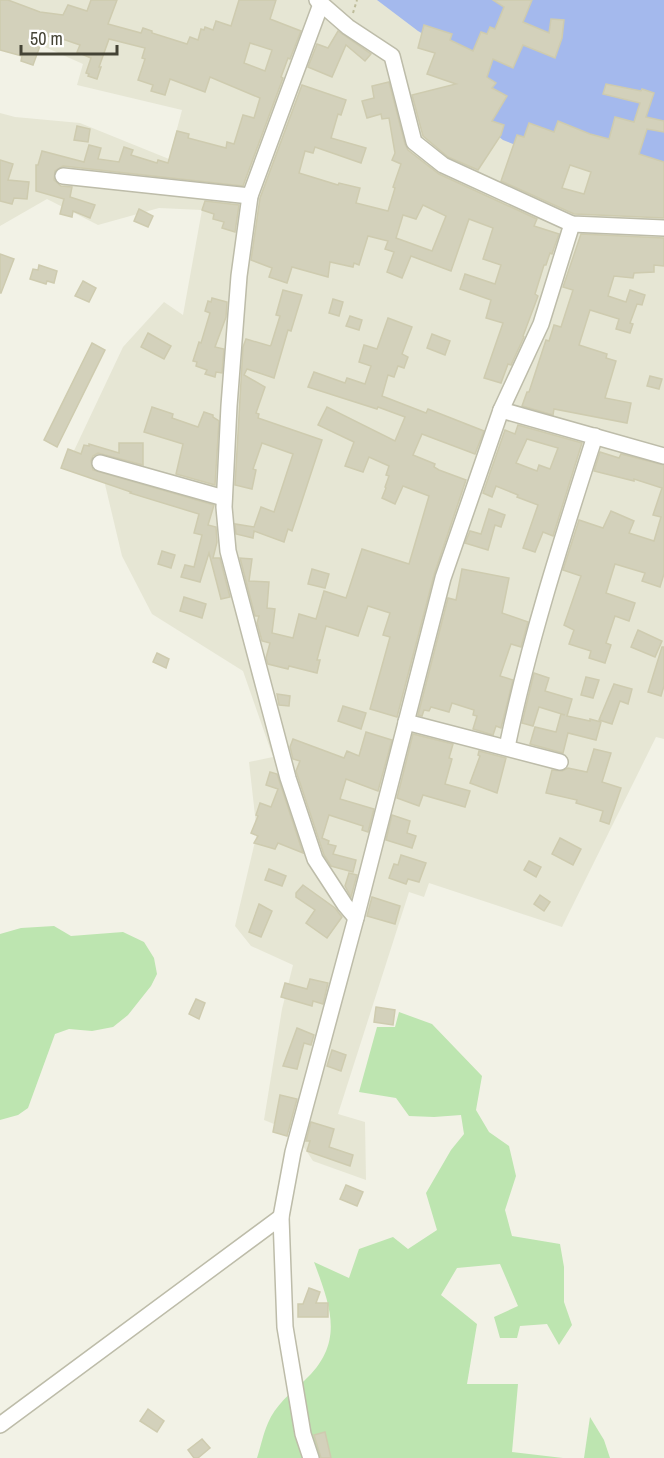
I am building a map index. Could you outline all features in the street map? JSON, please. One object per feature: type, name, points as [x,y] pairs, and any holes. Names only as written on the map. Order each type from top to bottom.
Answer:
[{"type":"street","points":[[356,918],[315,859],[288,778],[228,551],[224,498],[238,288],[250,196],[319,2],[352,13],[392,56],[414,142],[443,165],[572,224],[664,228]]},
{"type":"street","points":[[63,176],[250,196]]},
{"type":"street","points":[[311,1458],[303,1434],[285,1327],[281,1217],[293,1152],[443,578],[501,410],[541,324],[572,224]]},
{"type":"street","points":[[501,410],[664,456]]},
{"type":"street","points":[[507,747],[523,673],[558,550],[595,436]]},
{"type":"street","points":[[100,463],[224,498]]},
{"type":"street","points":[[406,722],[560,762]]},
{"type":"street","points":[[0,1425],[281,1217]]},
{"type":"shaded area","points":[[0,0],[573,0],[664,88],[664,739],[656,737],[562,927],[429,883],[424,897],[409,892],[338,1114],[365,1122],[366,1180],[313,1161],[294,1132],[264,1120],[282,1009],[293,965],[251,946],[235,926],[257,833],[249,762],[273,757],[243,671],[152,614],[122,556],[103,476],[71,457],[123,347],[164,302],[183,315],[202,210],[159,208],[98,225],[47,199],[0,226],[0,113],[15,117],[80,123],[169,159],[182,110],[77,85],[83,64],[0,27]]},
{"type":"green space","points":[[54,926],[71,936],[123,932],[144,942],[154,958],[157,974],[151,986],[128,1015],[113,1027],[92,1031],[69,1029],[55,1034],[28,1108],[18,1115],[0,1120],[0,934],[21,928]]},
{"type":"green space","points":[[399,1012],[432,1024],[482,1076],[476,1110],[489,1132],[509,1146],[516,1176],[505,1210],[512,1236],[560,1244],[564,1267],[564,1302],[572,1325],[559,1345],[547,1324],[520,1326],[517,1338],[500,1338],[494,1317],[518,1306],[500,1264],[457,1268],[441,1295],[477,1324],[467,1384],[518,1384],[512,1452],[563,1458],[257,1458],[271,1417],[284,1400],[317,1367],[330,1339],[329,1310],[314,1262],[349,1278],[359,1249],[393,1237],[408,1249],[437,1230],[426,1193],[451,1150],[464,1134],[461,1115],[409,1116],[396,1098],[359,1092],[377,1027],[395,1027]]},
{"type":"green space","points":[[590,1417],[604,1440],[610,1458],[584,1458]]},
{"type":"water","points":[[377,0],[664,0],[664,206],[637,166],[533,152],[503,140],[464,110],[482,68],[418,31]]},
{"type":"building","points":[[0,0],[8,0],[40,12],[63,15],[68,5],[87,11],[91,0],[117,0],[108,24],[141,33],[143,28],[187,44],[190,37],[198,40],[201,29],[204,30],[205,27],[213,30],[216,21],[231,26],[239,0],[276,0],[270,19],[301,31],[290,59],[288,58],[281,77],[283,78],[243,186],[63,166],[55,171],[54,180],[61,186],[72,187],[70,197],[95,205],[90,218],[73,211],[72,217],[60,214],[64,199],[36,191],[36,165],[38,165],[42,151],[84,162],[89,145],[101,148],[98,159],[119,162],[124,147],[133,150],[131,155],[157,163],[158,160],[168,163],[177,131],[189,134],[188,138],[226,148],[227,142],[234,144],[243,115],[254,118],[260,98],[210,77],[205,92],[170,79],[165,95],[151,91],[153,85],[138,80],[145,59],[142,58],[145,48],[109,39],[97,79],[86,73],[91,58],[77,52],[80,45],[51,35],[51,37],[44,35],[33,65],[21,61],[22,56],[0,50]],"holes":[[[250,43],[272,50],[265,71],[244,63]]]},
{"type":"building","points":[[493,0],[532,0],[523,22],[549,33],[551,19],[564,20],[562,38],[555,58],[523,45],[513,68],[493,59],[487,77],[496,83],[492,88],[507,96],[492,121],[504,125],[501,135],[478,170],[448,157],[423,136],[412,95],[456,84],[427,74],[435,53],[418,48],[424,25],[452,34],[450,40],[473,51],[481,32],[487,34],[490,27],[495,29],[504,7]]},
{"type":"building","points":[[338,31],[371,54],[365,61],[346,45],[332,77],[308,67],[317,44],[328,48]]},
{"type":"building","points":[[389,82],[408,150],[439,174],[537,219],[534,226],[559,234],[552,254],[550,253],[544,265],[535,294],[538,296],[524,337],[511,365],[508,364],[501,383],[484,378],[503,323],[486,318],[491,300],[460,289],[465,274],[495,284],[501,265],[483,259],[493,228],[469,219],[451,271],[411,256],[402,278],[387,272],[394,252],[385,249],[388,241],[368,236],[359,265],[354,263],[353,267],[330,262],[328,277],[292,267],[287,283],[269,277],[272,268],[251,260],[260,198],[302,85],[346,100],[341,115],[338,114],[331,138],[366,148],[361,163],[315,147],[313,153],[305,151],[299,173],[338,185],[339,183],[360,188],[356,203],[388,211],[401,164],[392,160],[395,153],[389,118],[382,119],[381,114],[367,118],[362,101],[374,98],[372,86]],"holes":[[[423,205],[446,216],[432,251],[396,238],[403,215],[416,219]]]},
{"type":"building","points":[[606,84],[654,93],[646,117],[664,121],[664,132],[647,129],[639,154],[664,162],[664,218],[574,214],[501,181],[517,135],[524,137],[529,123],[554,132],[558,121],[609,139],[615,117],[634,122],[640,103],[603,94]],"holes":[[[570,165],[591,172],[584,194],[562,188]]]},
{"type":"building","points":[[77,126],[90,129],[88,142],[74,140]]},
{"type":"building","points":[[0,160],[13,164],[8,180],[29,182],[27,199],[14,198],[12,204],[0,201]]},
{"type":"building","points":[[205,201],[239,205],[235,232],[222,228],[224,222],[213,219],[214,214],[202,210]]},
{"type":"building","points":[[139,209],[153,216],[148,227],[134,221]]},
{"type":"building","points":[[581,234],[664,238],[664,266],[654,265],[654,272],[634,273],[633,278],[614,276],[608,296],[626,302],[630,290],[645,295],[642,305],[637,304],[630,323],[633,324],[630,333],[616,329],[619,319],[590,310],[579,345],[607,354],[606,358],[616,361],[605,398],[631,403],[627,423],[554,409],[553,415],[522,406],[546,340],[549,341],[554,325],[561,327],[573,290],[563,287]]},
{"type":"building","points":[[0,254],[14,259],[1,293],[0,293]]},
{"type":"building","points":[[39,265],[57,271],[54,283],[47,281],[46,284],[30,279],[33,269],[38,270]]},
{"type":"building","points":[[83,281],[96,288],[89,302],[75,296]]},
{"type":"building","points":[[283,290],[302,295],[291,331],[288,330],[274,378],[247,369],[244,375],[265,387],[256,413],[259,414],[258,418],[322,440],[292,531],[288,529],[284,542],[254,531],[253,538],[236,534],[235,524],[254,527],[261,507],[274,512],[293,454],[262,443],[253,469],[256,470],[252,489],[235,485],[243,347],[246,339],[271,345],[280,316],[276,315]]},
{"type":"building","points":[[212,298],[227,302],[226,317],[215,347],[224,349],[222,373],[216,372],[215,377],[205,374],[207,370],[196,366],[197,362],[193,361],[210,313],[205,311],[208,301],[211,302]]},
{"type":"building","points":[[333,299],[343,302],[339,316],[329,313]]},
{"type":"building","points":[[350,316],[362,320],[359,330],[346,326]]},
{"type":"building","points":[[388,318],[412,327],[402,354],[408,357],[404,368],[398,366],[394,377],[388,375],[382,396],[426,413],[428,409],[484,431],[475,454],[422,434],[413,455],[435,464],[434,467],[439,470],[466,480],[434,575],[397,717],[370,709],[390,637],[383,635],[390,613],[368,606],[358,636],[326,626],[317,660],[320,660],[317,673],[289,666],[288,669],[268,664],[266,658],[270,643],[262,641],[257,623],[259,616],[255,616],[240,558],[252,559],[249,581],[269,582],[267,608],[275,609],[272,633],[293,638],[299,614],[316,619],[324,591],[346,598],[362,549],[409,564],[429,496],[403,486],[395,504],[382,498],[389,476],[386,475],[389,466],[369,457],[363,472],[345,466],[354,442],[318,425],[327,407],[395,441],[405,417],[308,387],[314,372],[345,383],[347,378],[365,384],[371,366],[359,362],[364,345],[377,349]]},
{"type":"building","points":[[148,333],[171,346],[164,359],[141,347]]},
{"type":"building","points":[[432,334],[450,341],[445,355],[427,348]]},
{"type":"building","points":[[92,343],[105,350],[57,447],[44,440]]},
{"type":"building","points":[[650,376],[662,379],[659,389],[647,386]]},
{"type":"building","points":[[152,407],[173,414],[172,418],[198,427],[204,412],[213,415],[219,421],[215,485],[176,474],[183,444],[144,432]]},
{"type":"building","points":[[518,425],[582,443],[553,536],[543,532],[535,552],[523,548],[538,505],[496,486],[492,497],[483,493],[505,430],[515,434]],"holes":[[[527,439],[558,448],[550,469],[539,465],[537,471],[516,463]]]},
{"type":"building","points":[[119,443],[143,443],[143,465],[98,453],[91,461],[93,470],[214,505],[208,525],[216,527],[217,542],[213,558],[220,558],[230,597],[221,599],[209,553],[200,582],[181,577],[185,565],[194,567],[202,535],[194,533],[199,514],[130,493],[61,468],[68,449],[81,454],[84,445],[89,446],[89,444],[119,453]]},
{"type":"building","points":[[600,452],[619,458],[621,454],[664,465],[664,574],[660,587],[642,581],[645,573],[615,564],[606,593],[635,603],[629,621],[615,616],[606,643],[611,645],[605,663],[589,658],[591,651],[569,644],[574,630],[564,625],[581,576],[563,570],[579,520],[603,528],[611,511],[634,521],[629,533],[654,541],[661,517],[653,515],[662,488],[634,479],[634,481],[594,471]]},
{"type":"building","points":[[489,509],[505,515],[501,527],[495,525],[488,550],[465,543],[470,531],[481,534]]},
{"type":"building","points":[[162,551],[175,555],[171,568],[158,564]]},
{"type":"building","points":[[312,569],[329,574],[325,588],[308,584]]},
{"type":"building","points":[[462,569],[509,578],[502,613],[528,622],[521,647],[511,644],[500,676],[513,680],[501,728],[496,726],[493,735],[473,729],[477,716],[473,715],[474,710],[452,703],[449,712],[431,707],[429,711],[424,710],[422,716],[418,715],[448,598],[456,600]]},
{"type":"building","points":[[184,597],[206,604],[202,618],[180,611]]},
{"type":"building","points":[[638,630],[662,641],[655,657],[631,647]]},
{"type":"building","points":[[662,647],[664,647],[664,686],[661,696],[648,692]]},
{"type":"building","points":[[157,653],[169,659],[166,668],[153,662]]},
{"type":"building","points":[[534,673],[549,678],[545,691],[572,699],[567,716],[601,722],[596,740],[568,733],[563,753],[530,744],[535,727],[556,732],[561,714],[565,715],[539,707],[533,726],[522,723]]},
{"type":"building","points":[[586,677],[599,680],[593,698],[581,695]]},
{"type":"building","points":[[614,684],[632,689],[628,704],[620,701],[612,724],[599,720]]},
{"type":"building","points":[[277,694],[290,696],[289,706],[279,705]]},
{"type":"building","points":[[343,706],[366,713],[361,729],[338,721]]},
{"type":"building","points":[[366,732],[392,740],[378,791],[346,779],[340,799],[374,809],[368,832],[362,830],[363,826],[329,815],[322,838],[329,841],[328,844],[336,846],[333,854],[356,860],[353,872],[331,866],[324,855],[296,771],[300,761],[293,759],[290,747],[293,739],[344,758],[347,751],[359,756]]},
{"type":"building","points":[[413,734],[453,744],[449,758],[452,759],[445,784],[470,791],[465,807],[423,795],[419,806],[397,798]]},
{"type":"building","points":[[594,749],[611,753],[602,782],[621,788],[609,824],[600,821],[603,811],[576,803],[577,800],[546,793],[552,770],[562,771],[568,768],[587,772]]},
{"type":"building","points":[[479,751],[506,758],[497,793],[470,783],[480,756]]},
{"type":"building","points":[[270,772],[277,774],[303,853],[278,843],[275,849],[254,843],[258,836],[251,833],[258,816],[256,815],[260,803],[271,807],[278,789],[266,785]]},
{"type":"building","points":[[392,815],[410,821],[407,833],[416,836],[412,848],[386,840]]},
{"type":"building","points":[[560,838],[581,849],[573,865],[552,854]]},
{"type":"building","points":[[401,855],[426,863],[419,882],[408,879],[406,884],[389,878],[394,864],[398,865]]},
{"type":"building","points":[[529,861],[541,867],[536,877],[524,870]]},
{"type":"building","points":[[269,869],[286,876],[282,886],[265,880]]},
{"type":"building","points":[[349,873],[357,875],[351,897],[345,886]]},
{"type":"building","points":[[303,885],[335,908],[342,917],[327,938],[306,923],[315,910],[296,897],[296,893]]},
{"type":"building","points":[[540,895],[550,902],[544,911],[534,904]]},
{"type":"building","points":[[372,897],[400,906],[395,924],[367,916]]},
{"type":"building","points":[[259,904],[272,911],[261,937],[249,932]]},
{"type":"building","points":[[310,979],[328,983],[323,1004],[313,1001],[312,1006],[281,997],[285,983],[307,989]]},
{"type":"building","points":[[196,999],[205,1003],[199,1019],[189,1014]]},
{"type":"building","points":[[376,1007],[395,1010],[393,1025],[374,1022]]},
{"type":"building","points":[[297,1028],[314,1035],[311,1045],[304,1043],[297,1069],[283,1066]]},
{"type":"building","points":[[332,1050],[346,1055],[341,1071],[327,1066]]},
{"type":"building","points":[[280,1095],[297,1099],[287,1136],[273,1132]]},
{"type":"building","points":[[311,1122],[334,1129],[329,1147],[353,1155],[350,1166],[307,1151],[310,1141],[306,1141]]},
{"type":"building","points":[[346,1185],[363,1192],[357,1206],[340,1199]]},
{"type":"building","points":[[309,1288],[320,1292],[316,1303],[328,1303],[328,1317],[298,1317],[298,1304],[303,1304]]},
{"type":"building","points":[[148,1409],[164,1421],[157,1432],[140,1421]]},
{"type":"building","points":[[325,1432],[331,1458],[321,1458],[314,1435]]},
{"type":"building","points":[[202,1439],[210,1448],[198,1458],[194,1458],[188,1450]]}]
